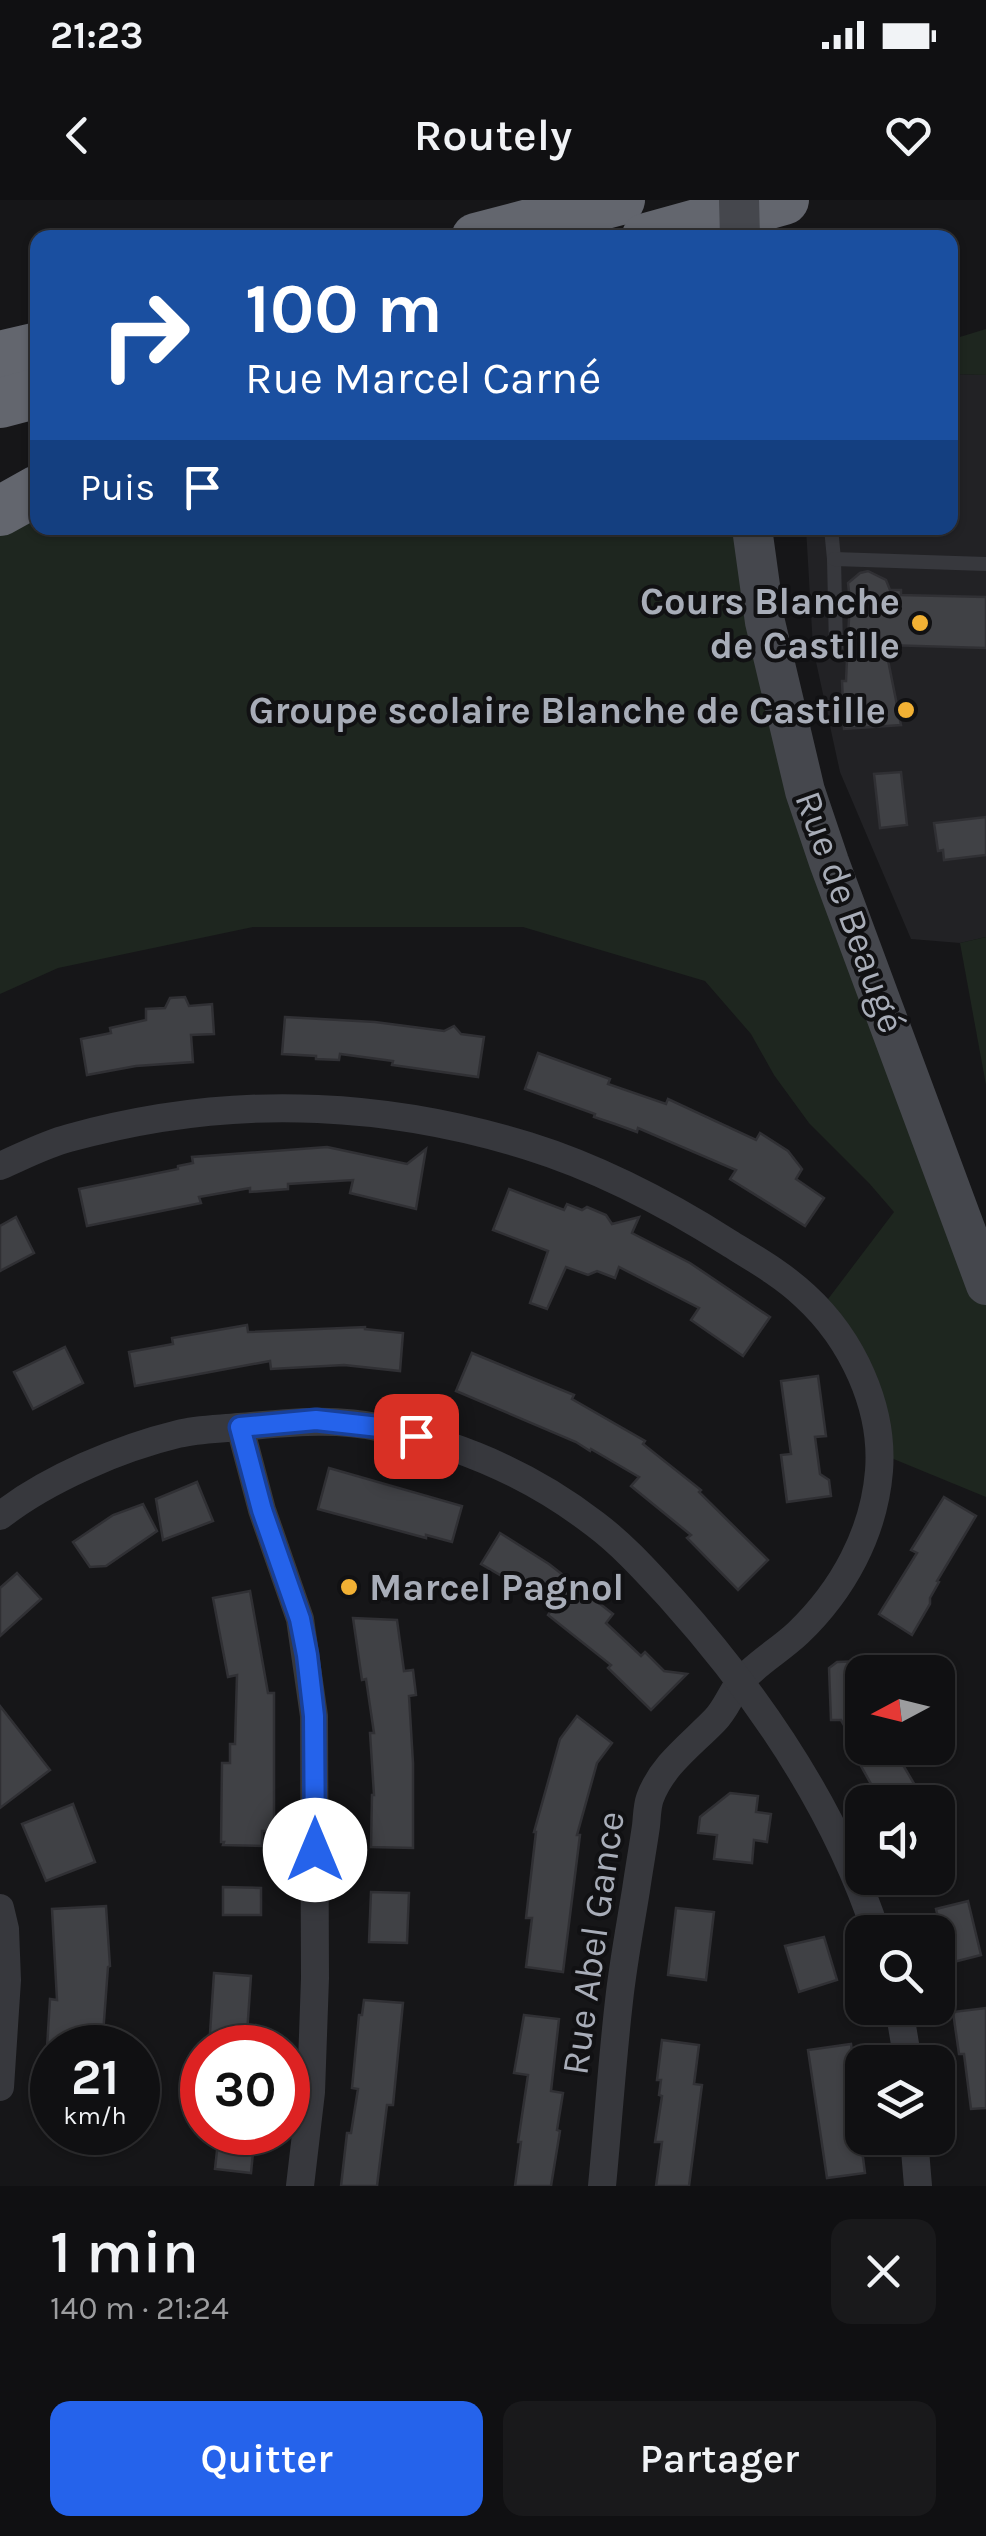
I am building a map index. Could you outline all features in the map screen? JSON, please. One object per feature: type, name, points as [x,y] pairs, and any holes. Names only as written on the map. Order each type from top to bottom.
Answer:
[{"type":"highway","points":[[506,230],[620,200]]},
{"type":"highway","points":[[675,230],[784,200]]},
{"type":"highway","points":[[0,356],[30,349]]},
{"type":"highway","points":[[0,403],[30,396]]},
{"type":"highway","points":[[0,510],[30,494]]},
{"type":"street","points":[[739,200],[740,230]]},
{"type":"street","name":"Rue de Beaugé","points":[[753,535],[764,622],[805,791],[986,1285]]},
{"type":"street","name":"Rue Abel Gance","points":[[0,1166],[66,1139],[227,1110],[317,1108],[406,1117],[533,1148],[636,1189],[757,1260],[806,1296],[836,1330],[852,1356],[874,1416],[879,1445],[874,1505],[864,1538],[828,1600],[798,1633],[740,1682],[717,1718],[689,1742],[667,1769],[650,1799],[619,1998],[602,2186]]},
{"type":"street","points":[[0,1516],[77,1470],[182,1432],[316,1420],[379,1427],[480,1457],[536,1485],[596,1524],[644,1568],[694,1624],[786,1746],[845,1854],[869,1915]]},
{"type":"street","points":[[240,1427],[262,1510],[300,1619],[314,1716],[315,1978],[311,2092],[300,2186]]},
{"type":"street","points":[[0,1908],[5,1929],[6,1980],[0,2087]]},
{"type":"street","points":[[915,2155],[918,2186]]},
{"type":"lane","points":[[831,535],[836,647]]},
{"type":"lane","points":[[834,559],[986,564]]},
{"type":"shaded area","points":[[986,329],[986,375],[958,374],[958,338]]},
{"type":"shaded area","name":"Groupe scolaire Blanche de Castille","points":[[958,374],[986,375],[986,937],[960,943],[911,939],[840,772],[813,648],[806,535],[958,535]]},
{"type":"shaded area","points":[[30,519],[30,535],[753,535],[765,622],[986,1285],[986,1497],[879,1453],[879,1445],[819,1311],[894,1212],[809,1123],[774,1075],[751,1034],[705,981],[523,927],[253,927],[58,968],[0,994],[0,536]]},
{"type":"shaded area","points":[[986,937],[986,1085],[960,943]]},
{"type":"building","points":[[868,571],[886,580],[890,590],[901,590],[901,595],[986,597],[986,648],[885,645],[901,725],[844,729],[842,681],[846,681],[848,583]]},
{"type":"building","points":[[901,772],[907,825],[880,828],[874,774]]},
{"type":"building","points":[[986,817],[986,855],[944,860],[943,850],[938,851],[934,823]]},
{"type":"building","points":[[185,997],[189,1006],[212,1004],[214,1034],[191,1035],[193,1062],[87,1075],[81,1039],[146,1020],[146,1009],[165,1008],[170,998]]},
{"type":"building","points":[[285,1017],[444,1031],[454,1026],[461,1034],[484,1037],[478,1077],[340,1054],[339,1060],[282,1054]]},
{"type":"building","points":[[538,1053],[610,1079],[608,1084],[666,1104],[668,1099],[756,1140],[760,1133],[788,1151],[802,1169],[796,1179],[824,1198],[805,1226],[730,1179],[736,1170],[638,1128],[637,1132],[525,1089]]},
{"type":"building","points":[[327,1147],[407,1164],[426,1149],[416,1209],[350,1193],[353,1180],[288,1184],[288,1189],[250,1192],[250,1188],[199,1197],[201,1203],[87,1226],[79,1189],[178,1169],[193,1163],[192,1157]]},
{"type":"building","points":[[509,1189],[564,1210],[567,1204],[582,1210],[587,1207],[606,1215],[612,1224],[639,1217],[632,1233],[690,1263],[770,1317],[743,1356],[691,1320],[699,1308],[619,1267],[615,1278],[566,1267],[547,1309],[530,1303],[548,1251],[493,1230]]},
{"type":"building","points":[[16,1217],[34,1253],[0,1271],[0,1226]]},
{"type":"building","points":[[247,1325],[248,1332],[365,1327],[403,1333],[400,1371],[344,1365],[271,1369],[270,1361],[135,1386],[129,1352],[173,1344],[172,1338]]},
{"type":"building","points":[[65,1347],[83,1383],[33,1409],[14,1372]]},
{"type":"building","points":[[472,1353],[574,1395],[572,1399],[645,1441],[643,1444],[701,1490],[768,1560],[738,1590],[687,1538],[691,1535],[631,1486],[639,1477],[591,1449],[456,1391]]},
{"type":"building","points":[[818,1376],[826,1436],[815,1437],[820,1474],[829,1480],[831,1496],[787,1502],[781,1455],[791,1454],[781,1381]]},
{"type":"building","points":[[329,1468],[462,1506],[452,1542],[318,1509]]},
{"type":"building","points":[[197,1482],[213,1521],[163,1540],[156,1499]]},
{"type":"building","points":[[944,1497],[976,1516],[937,1581],[930,1604],[912,1635],[879,1614],[917,1553],[911,1550]]},
{"type":"building","points":[[143,1504],[157,1531],[106,1566],[90,1567],[73,1542],[113,1515]]},
{"type":"building","points":[[500,1533],[549,1564],[613,1614],[606,1623],[641,1656],[645,1652],[664,1671],[687,1674],[651,1710],[608,1668],[611,1665],[548,1615],[554,1606],[481,1564]]},
{"type":"building","points":[[17,1573],[41,1599],[0,1636],[0,1588]]},
{"type":"building","points":[[250,1591],[268,1693],[274,1693],[274,1831],[262,1831],[262,1846],[223,1845],[222,1763],[230,1763],[230,1744],[235,1744],[237,1675],[228,1677],[213,1598]]},
{"type":"building","points":[[353,1618],[397,1620],[404,1671],[413,1670],[416,1695],[409,1696],[413,1848],[371,1847],[374,1795],[370,1733],[374,1733]]},
{"type":"building","points":[[845,1662],[845,1727],[841,1720],[831,1720],[829,1668]]},
{"type":"building","points":[[0,1706],[50,1770],[0,1808]]},
{"type":"building","points":[[577,1716],[612,1743],[597,1763],[577,1835],[563,1972],[526,1967],[532,1918],[526,1918],[534,1832],[560,1739]]},
{"type":"building","points":[[903,1765],[915,1785],[872,1785],[861,1766]]},
{"type":"building","points":[[730,1793],[758,1796],[756,1812],[771,1814],[767,1842],[754,1840],[752,1863],[714,1859],[717,1835],[698,1833],[700,1817]]},
{"type":"building","points":[[73,1804],[95,1862],[46,1881],[22,1824]]},
{"type":"building","points":[[223,1887],[261,1888],[261,1915],[223,1915]]},
{"type":"building","points":[[371,1892],[409,1893],[407,1943],[369,1942]]},
{"type":"building","points":[[968,1901],[981,1955],[955,1962],[955,1915],[937,1915],[936,1909]]},
{"type":"building","points":[[106,1906],[110,1966],[104,2025],[48,2025],[50,1999],[57,2000],[52,1909]]},
{"type":"building","points":[[676,1908],[714,1912],[706,1980],[668,1975]]},
{"type":"building","points":[[824,1937],[837,1980],[799,1992],[785,1946]]},
{"type":"building","points":[[214,1973],[251,1976],[248,2025],[211,2025]]},
{"type":"building","points":[[364,2000],[403,2003],[393,2105],[387,2105],[377,2186],[341,2186],[347,2133],[351,2133],[358,2089],[352,2088]]},
{"type":"building","points":[[986,2008],[986,2108],[971,2109],[955,2012]]},
{"type":"building","points":[[524,2015],[559,2019],[551,2091],[563,2093],[551,2186],[515,2186],[528,2075],[514,2073]]},
{"type":"building","points":[[662,2040],[699,2045],[694,2084],[702,2085],[689,2186],[656,2186],[662,2142],[655,2142],[662,2096],[661,2080],[657,2080]]},
{"type":"building","points":[[851,2044],[845,2045],[845,2155],[863,2155],[865,2173],[827,2178],[808,2050]]},
{"type":"building","points":[[217,2155],[253,2155],[251,2173],[215,2169]]},
{"type":"place","name":"Cours Blanche de Castille","points":[[920,623]]},
{"type":"place","name":"Groupe scolaire Blanche de Castille","points":[[906,710]]},
{"type":"place","name":"Marcel Pagnol","points":[[349,1587]]},
{"type":"route","points":[[315,1850],[314,1716],[307,1655],[300,1619],[262,1510],[240,1427],[316,1420],[379,1427],[416,1436]]}]
